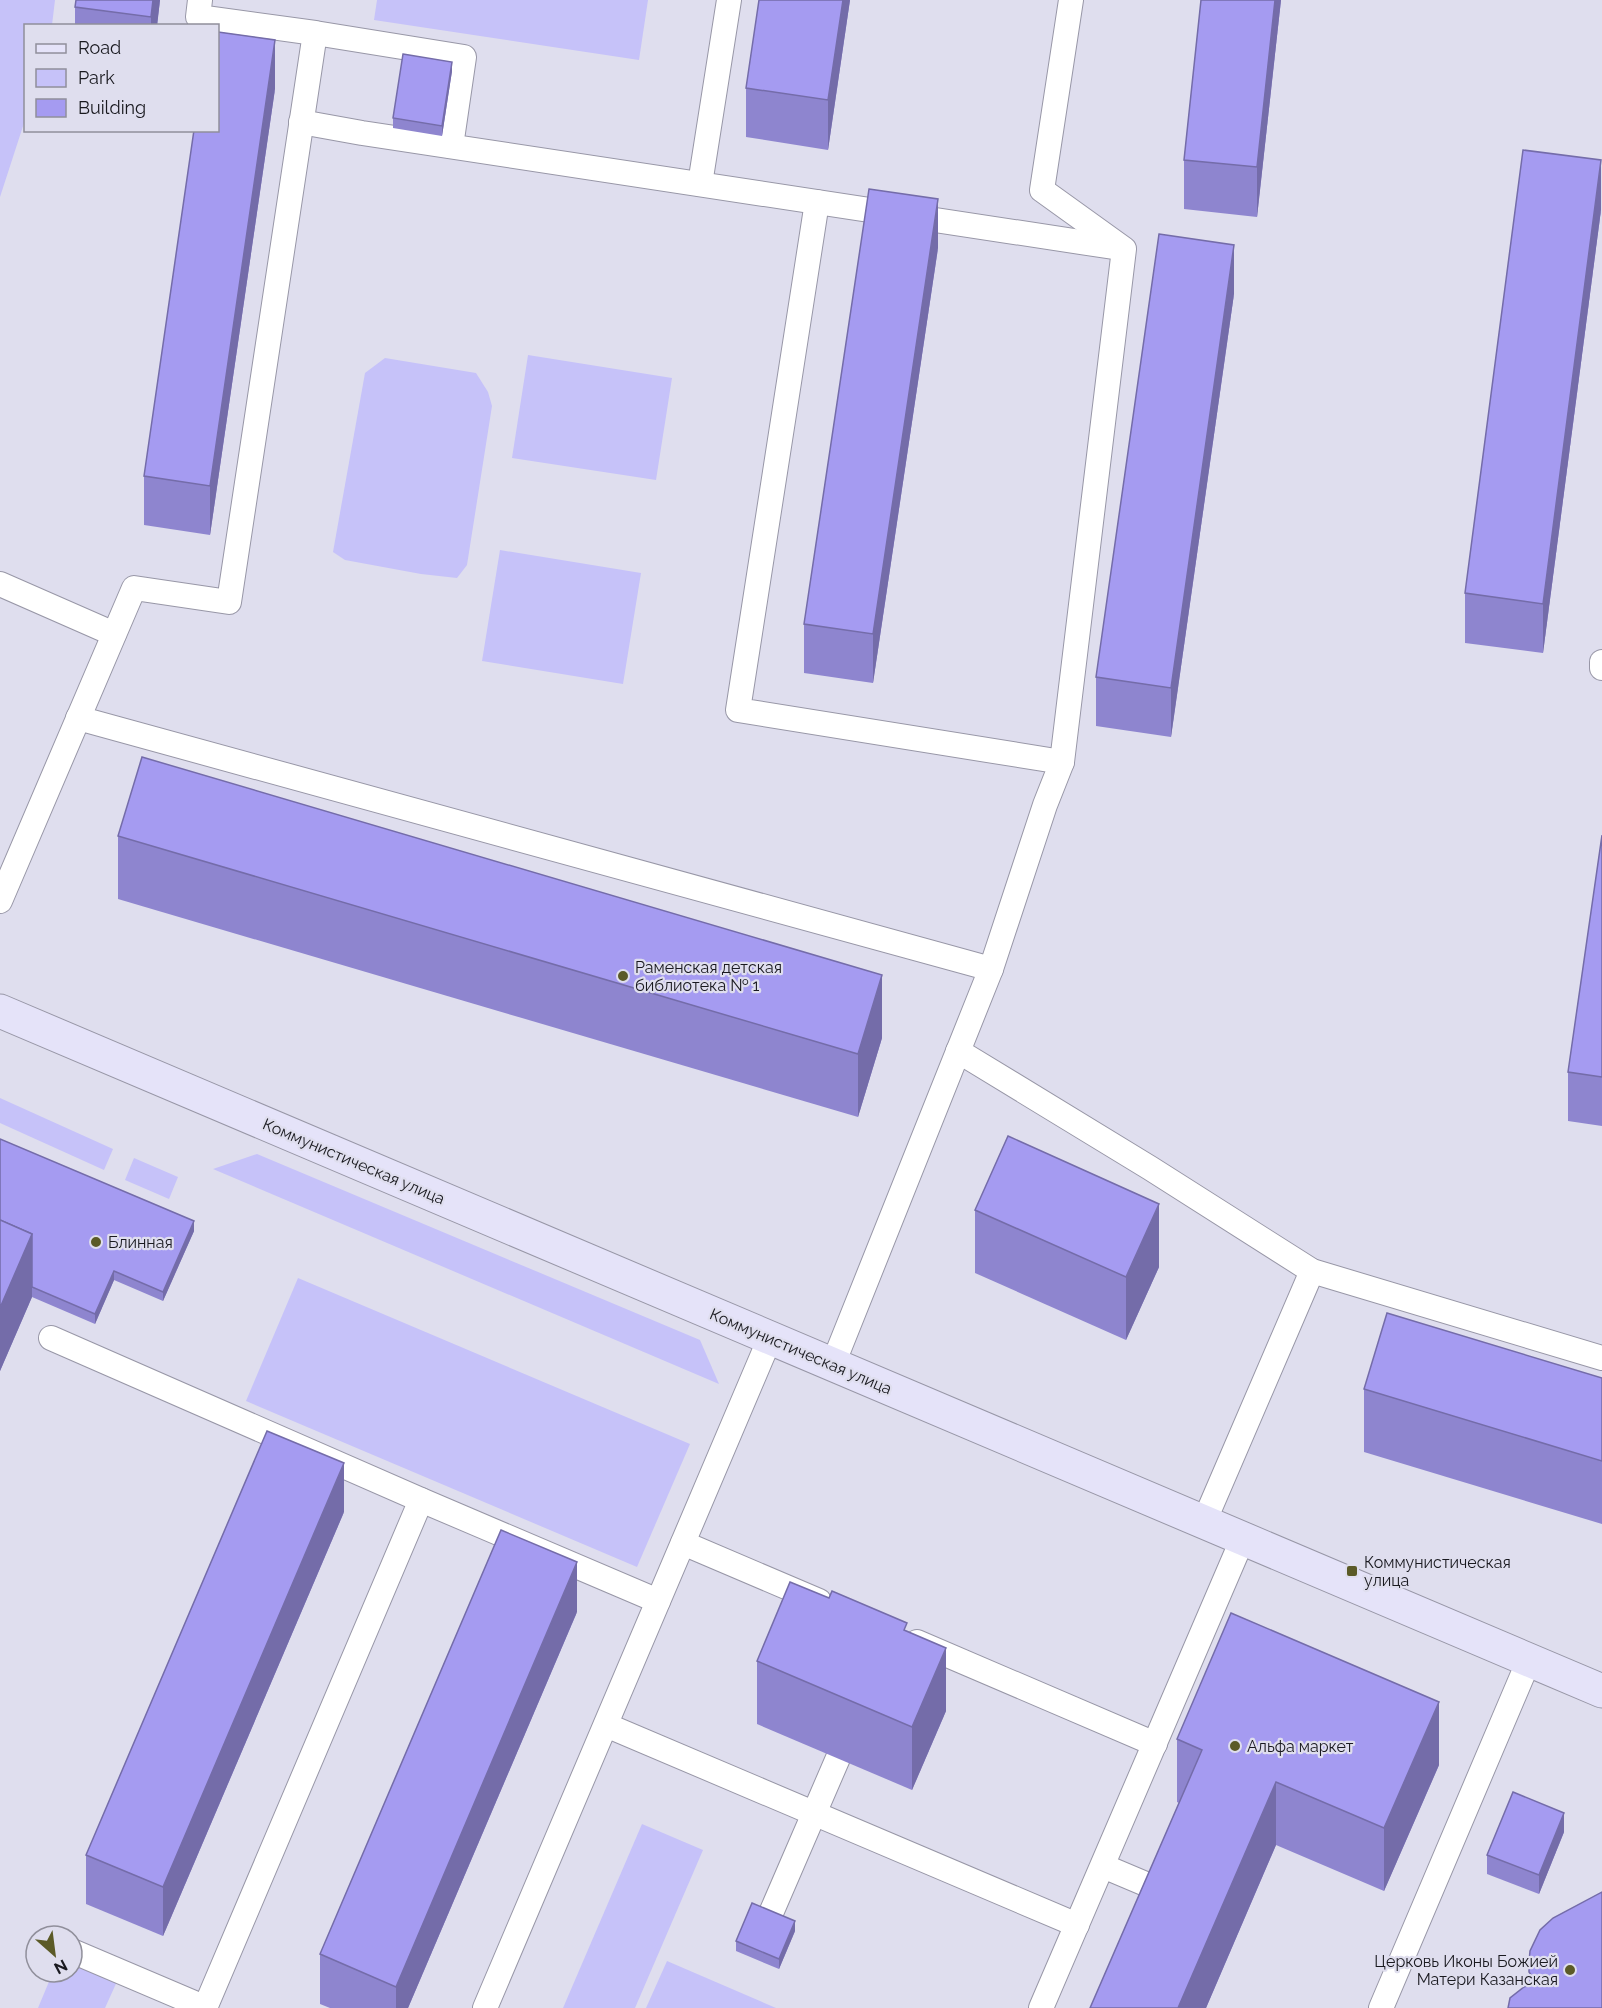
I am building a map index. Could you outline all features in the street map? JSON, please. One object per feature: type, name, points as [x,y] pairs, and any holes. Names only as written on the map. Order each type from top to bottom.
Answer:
[{"type":"main road","name":"Коммунистическая улица","points":[[0,1011],[1602,1691]]},
{"type":"lane","points":[[200,0],[198,17],[464,57],[451,146]]},
{"type":"lane","points":[[700,184],[729,0]]},
{"type":"lane","points":[[1071,0],[1042,190],[1124,249]]},
{"type":"lane","points":[[0,901],[134,588],[229,602],[315,33]]},
{"type":"lane","points":[[301,122],[1124,249]]},
{"type":"lane","points":[[817,202],[738,710],[1062,762]]},
{"type":"lane","points":[[833,1364],[991,969],[1045,804],[1062,762],[1124,249]]},
{"type":"lane","points":[[0,584],[114,634]]},
{"type":"lane","points":[[1602,662],[1602,668]]},
{"type":"lane","points":[[78,718],[991,969]]},
{"type":"lane","points":[[958,1051],[1150,1168],[1312,1271],[1602,1358]]},
{"type":"lane","points":[[1204,1522],[1312,1271]]},
{"type":"lane","points":[[51,1338],[658,1601]]},
{"type":"lane","points":[[484,2008],[770,1338]]},
{"type":"lane","points":[[84,1956],[205,2008],[421,1500]]},
{"type":"lane","points":[[1041,2008],[1243,1538]]},
{"type":"lane","points":[[683,1543],[844,1611]]},
{"type":"lane","points":[[897,1634],[1155,1744]]},
{"type":"lane","points":[[1381,2008],[1529,1660]]},
{"type":"lane","points":[[606,1725],[1077,1925]]},
{"type":"lane","points":[[768,1920],[838,1758]]},
{"type":"lane","points":[[1102,1866],[1167,1893]]},
{"type":"green space","points":[[0,0],[55,0],[52,24],[24,24],[24,123],[0,197]]},
{"type":"green space","points":[[377,0],[648,0],[639,60],[374,20]]},
{"type":"green space","points":[[528,355],[672,378],[656,480],[512,458]]},
{"type":"green space","points":[[385,358],[476,373],[488,392],[492,406],[467,565],[457,578],[345,560],[333,552],[365,373]]},
{"type":"green space","points":[[500,550],[641,573],[623,684],[482,661]]},
{"type":"green space","points":[[0,1098],[113,1149],[104,1170],[0,1123]]},
{"type":"green space","points":[[257,1154],[700,1340],[719,1384],[213,1169]]},
{"type":"green space","points":[[134,1158],[178,1177],[169,1199],[125,1180]]},
{"type":"green space","points":[[298,1278],[690,1444],[637,1567],[246,1401]]},
{"type":"green space","points":[[642,1824],[703,1850],[635,2008],[563,2008]]},
{"type":"green space","points":[[667,1961],[776,2008],[646,2008]]},
{"type":"green space","points":[[84,1962],[119,1977],[105,2008],[38,2008],[48,1984],[84,1984]]},
{"type":"building","points":[[76,0],[153,0],[151,17],[75,7]]},
{"type":"building","points":[[759,0],[843,0],[828,100],[746,88]]},
{"type":"building","points":[[1201,0],[1275,0],[1257,167],[1184,160]]},
{"type":"building","points":[[219,32],[275,40],[210,486],[144,476],[194,132],[219,132]]},
{"type":"building","points":[[403,54],[452,62],[442,126],[393,118]]},
{"type":"building","points":[[1523,150],[1601,160],[1543,604],[1465,593]]},
{"type":"building","points":[[869,189],[938,199],[873,634],[804,624]]},
{"type":"building","points":[[1159,234],[1234,245],[1171,688],[1096,677]]},
{"type":"building","points":[[142,757],[882,975],[858,1054],[118,836]]},
{"type":"building","points":[[1602,835],[1602,1077],[1568,1072]]},
{"type":"building","points":[[1008,1136],[1159,1204],[1126,1277],[975,1210]]},
{"type":"building","points":[[0,1139],[194,1221],[163,1292],[114,1271],[95,1314],[32,1287],[32,1234],[0,1220]]},
{"type":"building","points":[[0,1220],[32,1234],[0,1308]]},
{"type":"building","points":[[1387,1313],[1602,1378],[1602,1461],[1364,1389]]},
{"type":"building","points":[[267,1431],[344,1463],[163,1887],[86,1855]]},
{"type":"building","points":[[501,1530],[577,1562],[396,1987],[320,1954]]},
{"type":"building","points":[[790,1582],[829,1598],[832,1591],[907,1623],[904,1630],[946,1648],[912,1727],[757,1661]]},
{"type":"building","points":[[1231,1613],[1439,1702],[1384,1828],[1276,1782],[1178,2008],[1090,2008],[1202,1750],[1177,1739]]},
{"type":"building","points":[[1513,1792],[1564,1813],[1539,1875],[1487,1855]]},
{"type":"building","points":[[1602,1892],[1602,2008],[1508,2008],[1510,1998],[1524,1987],[1536,1982],[1529,1972],[1529,1962],[1530,1951],[1540,1930],[1553,1918]]},
{"type":"building","points":[[752,1903],[795,1921],[779,1959],[736,1941]]},
{"type":"place","name":"Раменская детская библиотека № 1","points":[[623,976]]},
{"type":"place","name":"Блинная","points":[[96,1242]]},
{"type":"place","name":"Коммунистическая улица","points":[[1352,1571]]},
{"type":"place","name":"Альфа маркет","points":[[1235,1746]]},
{"type":"place","name":"Церковь Иконы Божией Матери Казанская","points":[[1570,1970]]}]
